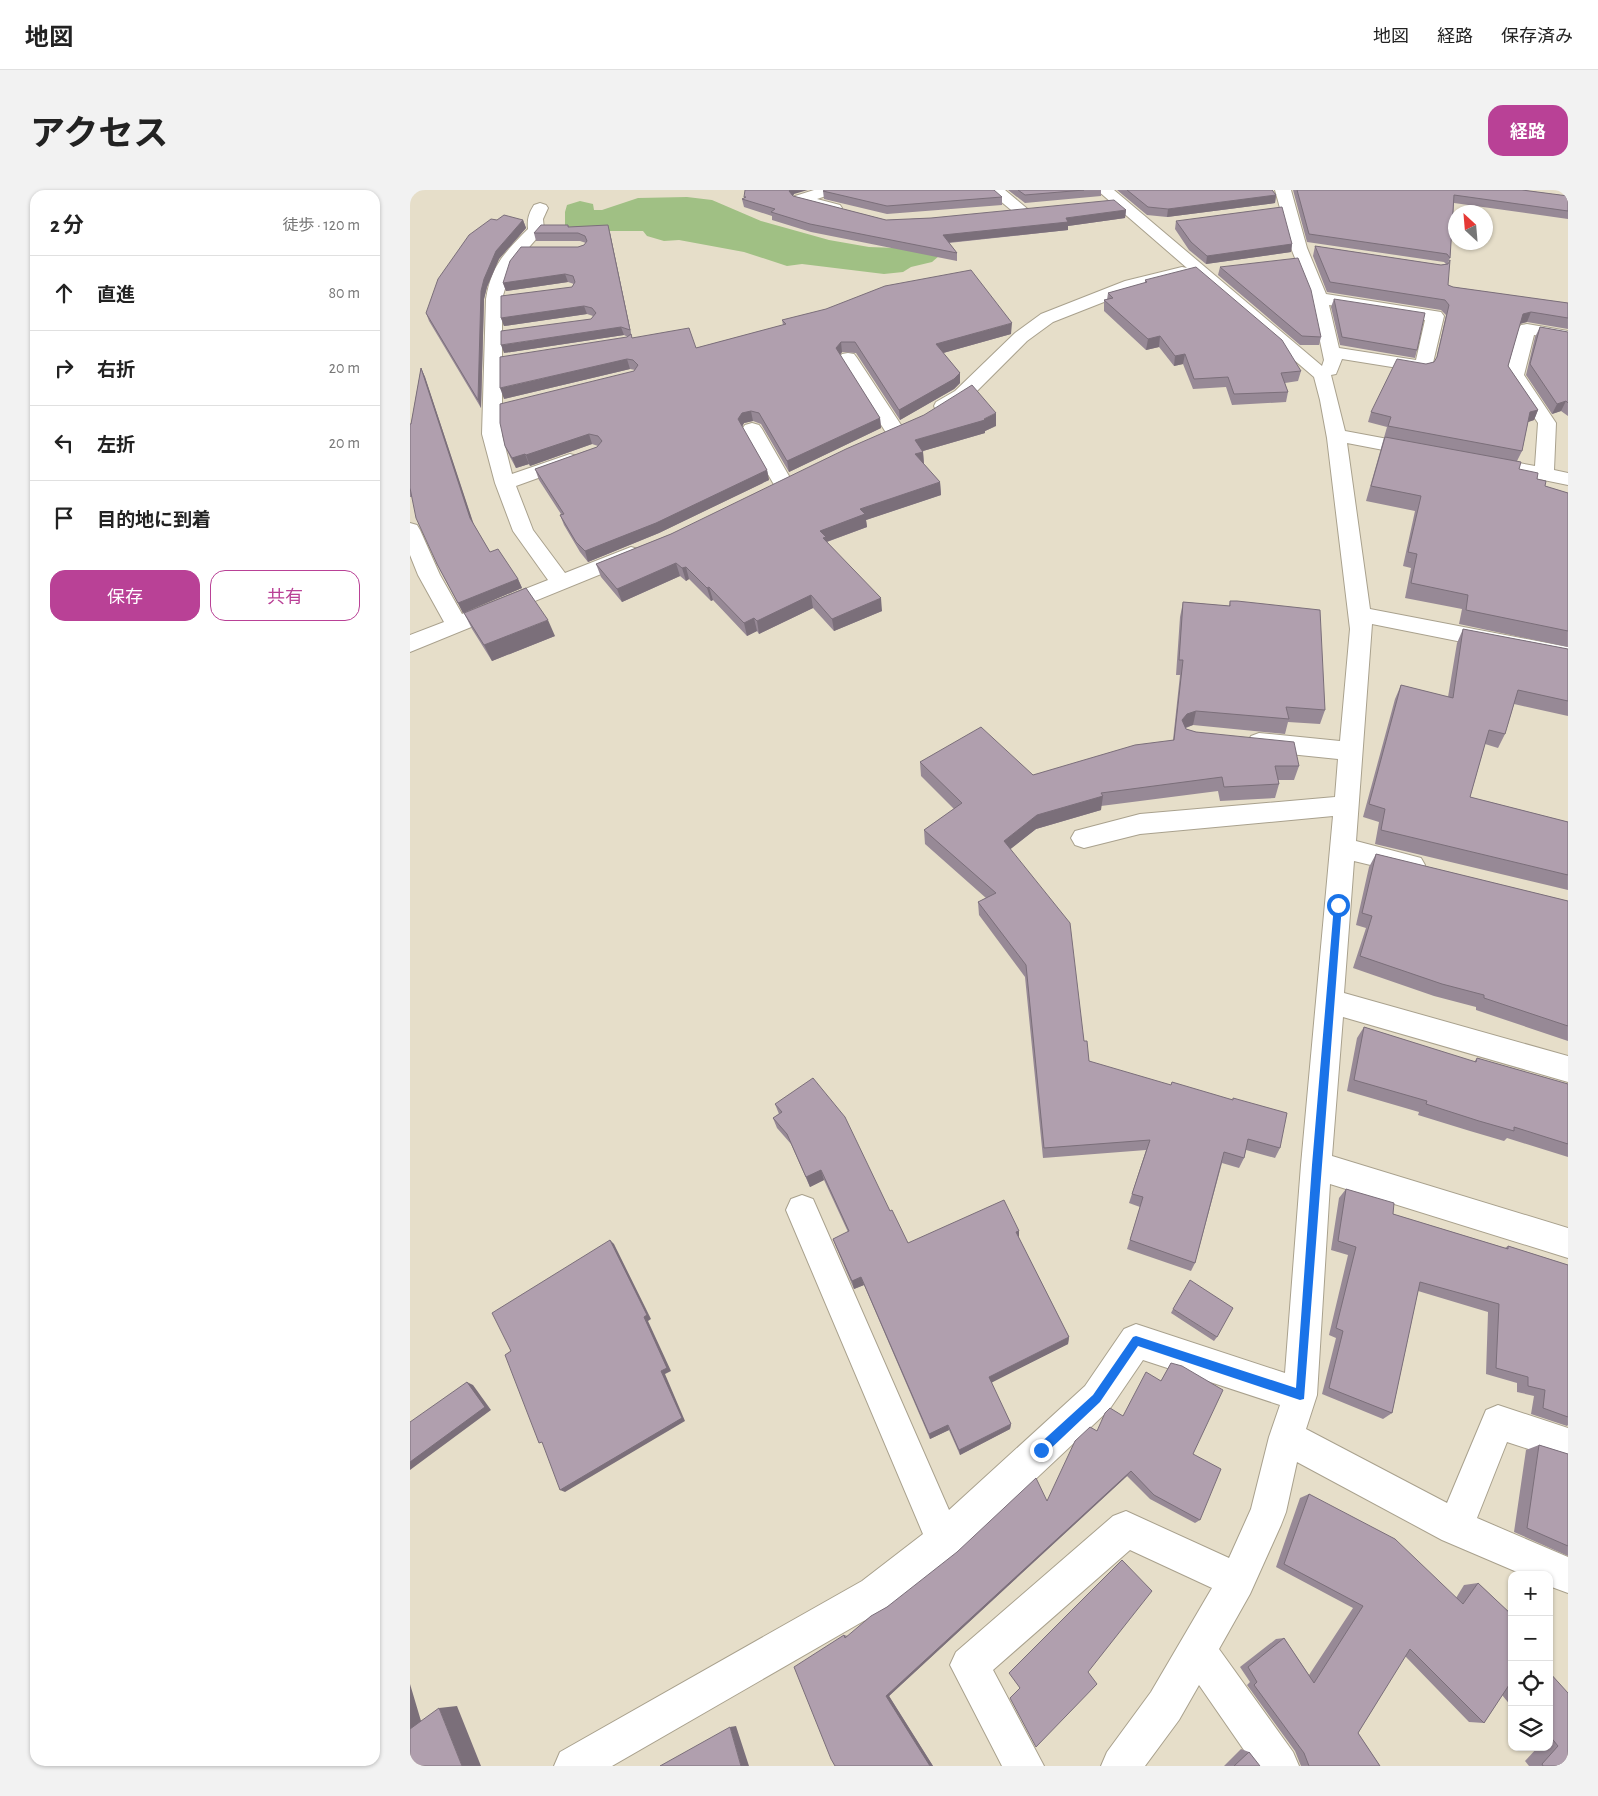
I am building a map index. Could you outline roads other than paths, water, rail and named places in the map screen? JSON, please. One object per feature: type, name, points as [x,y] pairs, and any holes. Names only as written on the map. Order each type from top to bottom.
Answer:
[{"type":"street","points":[[830,190],[800,199],[850,212]]},
{"type":"street","points":[[995,190],[1022,211]]},
{"type":"street","points":[[1283,190],[1282,209],[1306,252],[1333,360],[1326,386]]},
{"type":"street","points":[[1107,198],[1159,225],[1322,374],[1336,435],[1361,629],[1316,1165],[1300,1395],[1286,1436],[1268,1512],[1237,1582],[1165,1706],[1121,1766]]},
{"type":"street","points":[[540,208],[535,219],[536,230],[527,248],[502,267],[496,281],[494,299],[492,434],[506,483],[524,531],[562,583]]},
{"type":"street","points":[[1004,212],[1041,209]]},
{"type":"street","points":[[1285,260],[1306,252]]},
{"type":"street","points":[[848,358],[902,428],[962,396],[1021,337],[1047,318],[1131,285],[1206,269]]},
{"type":"street","points":[[494,299],[512,296]]},
{"type":"street","points":[[1319,298],[1435,316],[1423,367],[1331,352]]},
{"type":"street","points":[[1544,474],[1547,423],[1515,375],[1527,330],[1568,336]]},
{"type":"street","points":[[494,334],[512,331]]},
{"type":"street","points":[[494,362],[513,359]]},
{"type":"street","points":[[493,409],[511,405]]},
{"type":"street","points":[[752,429],[784,483]]},
{"type":"street","points":[[1336,435],[1440,454]]},
{"type":"street","points":[[506,483],[584,455]]},
{"type":"street","points":[[1487,464],[1568,479]]},
{"type":"street","points":[[410,530],[429,575],[457,625]]},
{"type":"street","points":[[410,644],[649,547]]},
{"type":"street","points":[[1360,614],[1568,655]]},
{"type":"street","points":[[1242,740],[1351,750]]},
{"type":"street","points":[[1084,838],[1140,824],[1346,805]]},
{"type":"street","points":[[1343,848],[1437,871]]},
{"type":"street","points":[[1330,1002],[1568,1069]]},
{"type":"street","points":[[1316,1165],[1568,1243]]},
{"type":"street","points":[[802,1210],[944,1540]]},
{"type":"street","points":[[574,1766],[875,1594],[944,1540],[1097,1398],[1136,1341],[1300,1395]]},
{"type":"street","points":[[1455,1527],[1498,1422],[1568,1445]]},
{"type":"street","points":[[1286,1436],[1455,1527],[1568,1575]]},
{"type":"street","points":[[1024,1766],[969,1664],[1126,1529],[1237,1582]]},
{"type":"street","points":[[1196,1650],[1278,1766]]}]
